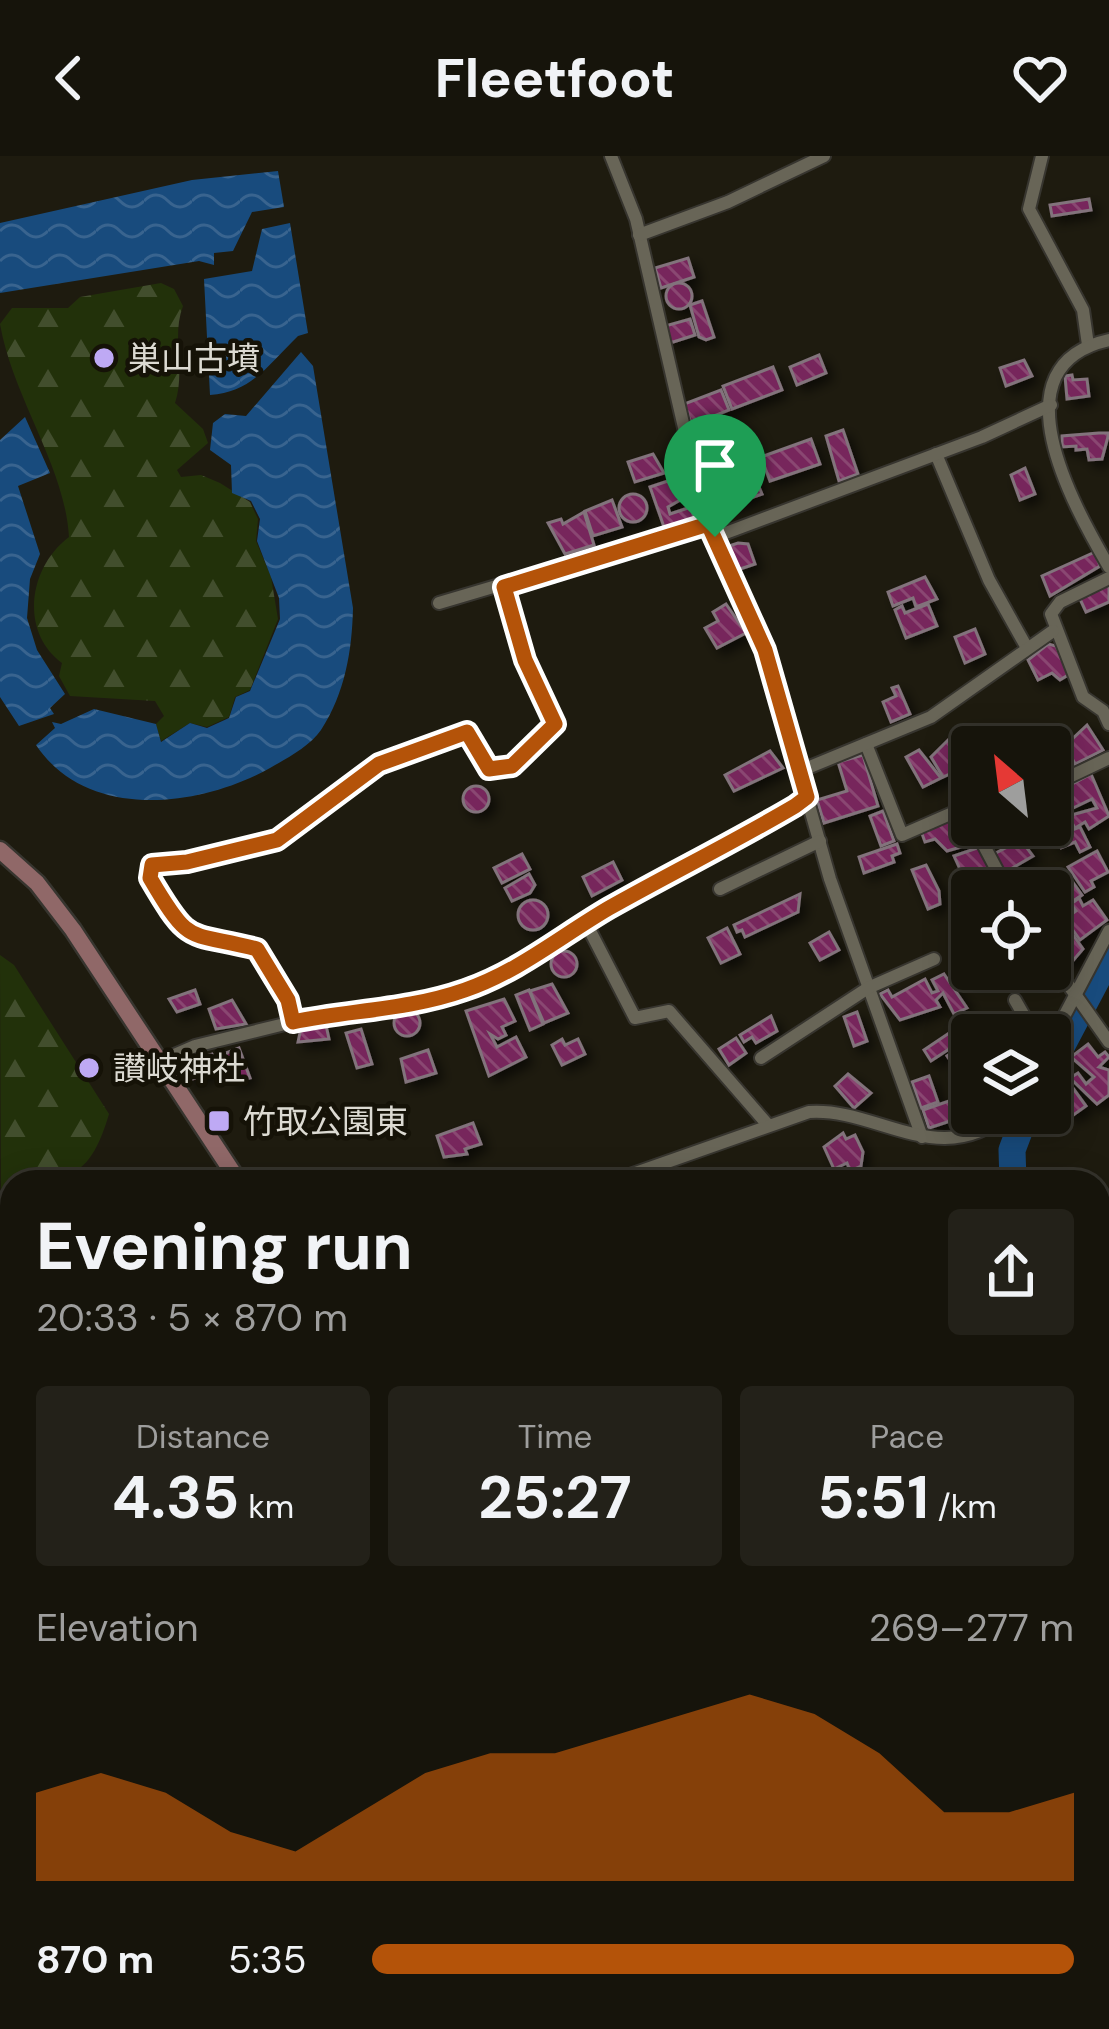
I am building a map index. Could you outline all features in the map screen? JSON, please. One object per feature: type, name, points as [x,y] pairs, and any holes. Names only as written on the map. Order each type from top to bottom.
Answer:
[{"type":"main road","points":[[0,850],[55,905],[231,1170]]},
{"type":"street","points":[[611,156],[639,236],[712,530],[765,650],[820,842],[922,1137]]},
{"type":"street","points":[[639,236],[728,202],[824,156]]},
{"type":"street","points":[[1042,156],[1029,209],[1083,310],[1088,345]]},
{"type":"street","points":[[1109,340],[1088,345],[1052,375],[1051,405],[1063,485],[1109,567]]},
{"type":"street","points":[[439,603],[712,530],[936,454],[1051,405]]},
{"type":"street","points":[[936,454],[982,565],[1027,647]]},
{"type":"street","points":[[1109,578],[1054,607],[1053,631],[1083,698],[1103,711],[1109,724]]},
{"type":"street","points":[[293,1022],[288,1000],[263,954],[250,946],[217,944],[183,928],[150,878],[149,868],[277,840],[379,764],[467,732],[489,769],[512,766],[555,724],[525,660],[504,587]]},
{"type":"street","points":[[800,771],[941,711],[1053,631]]},
{"type":"street","points":[[866,744],[902,835],[951,814]]},
{"type":"street","points":[[1071,776],[1109,758]]},
{"type":"street","points":[[158,1062],[195,1046],[293,1022],[389,1010],[466,990],[513,969],[807,797]]},
{"type":"street","points":[[720,889],[820,842]]},
{"type":"street","points":[[586,923],[635,1018],[669,1011],[767,1125]]},
{"type":"street","points":[[1071,1019],[1082,1006],[1109,931]]},
{"type":"street","points":[[761,1058],[868,988],[934,959]]},
{"type":"street","points":[[1071,990],[1109,1042]]},
{"type":"street","points":[[1015,1000],[1023,1014]]},
{"type":"street","points":[[643,1170],[767,1125],[824,1111],[922,1137],[951,1134]]},
{"type":"green space","points":[[161,283],[174,289],[183,306],[175,403],[203,429],[208,443],[177,470],[181,477],[201,475],[220,483],[250,502],[258,519],[256,541],[271,577],[278,619],[250,690],[235,697],[229,717],[207,727],[190,723],[161,741],[156,724],[164,716],[155,701],[70,696],[59,676],[62,663],[39,634],[34,599],[38,582],[55,550],[69,537],[58,484],[16,379],[0,324],[12,308],[68,308],[80,297]]},
{"type":"green space","points":[[0,955],[14,965],[109,1114],[95,1150],[77,1170],[1,1170]]},
{"type":"water","points":[[278,171],[284,207],[252,212],[233,251],[214,253],[214,265],[199,261],[0,293],[0,223],[192,180]]},
{"type":"water","points":[[290,223],[308,333],[298,336],[248,383],[210,395],[204,279],[252,271],[262,229]]},
{"type":"water","points":[[301,352],[313,366],[353,608],[346,671],[329,716],[304,747],[270,768],[211,792],[146,800],[85,787],[58,770],[36,745],[55,728],[52,722],[61,724],[94,709],[156,724],[161,742],[190,723],[207,728],[229,718],[236,697],[250,691],[280,619],[279,598],[257,541],[260,519],[251,501],[232,493],[231,465],[210,450],[213,423],[225,414],[246,416]]},
{"type":"water","points":[[25,417],[50,473],[18,486],[40,554],[30,579],[27,618],[37,650],[65,694],[50,708],[54,714],[19,726],[0,697],[0,440]]},
{"type":"building","points":[[1089,199],[1091,210],[1052,216],[1050,205]]},
{"type":"building","points":[[688,258],[694,277],[661,288],[655,268]]},
{"type":"building","points":[[679,283],[692,296],[679,309],[666,296]]},
{"type":"building","points":[[702,301],[714,337],[706,340],[699,337],[690,305]]},
{"type":"building","points":[[690,319],[695,335],[670,343],[665,326]]},
{"type":"building","points":[[819,355],[826,373],[797,385],[790,367]]},
{"type":"building","points":[[1024,360],[1032,376],[1006,386],[1000,368]]},
{"type":"building","points":[[773,367],[782,390],[732,409],[723,386]]},
{"type":"building","points":[[1072,375],[1073,380],[1087,379],[1089,396],[1067,399],[1065,376]]},
{"type":"building","points":[[721,390],[729,410],[692,425],[684,404]]},
{"type":"building","points":[[843,430],[858,474],[839,481],[826,436]]},
{"type":"building","points":[[1109,433],[1102,459],[1089,460],[1087,449],[1062,447],[1062,436]]},
{"type":"building","points":[[811,439],[820,464],[770,481],[761,457]]},
{"type":"building","points":[[653,454],[664,473],[635,482],[628,462]]},
{"type":"building","points":[[742,454],[745,466],[715,474],[721,497],[707,501],[698,466]]},
{"type":"building","points":[[751,468],[762,494],[733,504],[726,483]]},
{"type":"building","points":[[1025,468],[1035,494],[1020,500],[1011,475]]},
{"type":"building","points":[[683,476],[689,495],[668,507],[670,514],[691,507],[695,521],[665,530],[650,487]]},
{"type":"building","points":[[633,494],[643,498],[647,508],[643,518],[633,522],[623,518],[619,508],[623,498]]},
{"type":"building","points":[[612,500],[622,527],[593,536],[585,511]]},
{"type":"building","points":[[584,512],[594,545],[565,554],[548,523],[561,519],[563,524]]},
{"type":"building","points":[[748,544],[755,564],[737,570],[729,546]]},
{"type":"building","points":[[1095,552],[1100,566],[1050,596],[1042,576]]},
{"type":"building","points":[[925,577],[937,599],[916,607],[913,598],[893,606],[888,592]]},
{"type":"building","points":[[1109,584],[1109,602],[1086,612],[1079,597]]},
{"type":"building","points":[[726,604],[746,633],[717,648],[705,628],[718,621],[713,612]]},
{"type":"building","points":[[928,604],[937,626],[906,638],[895,610],[902,606],[905,613]]},
{"type":"building","points":[[975,629],[985,654],[965,663],[955,637]]},
{"type":"building","points":[[1048,644],[1056,646],[1068,675],[1060,680],[1052,673],[1038,680],[1028,660]]},
{"type":"building","points":[[898,686],[910,714],[891,722],[883,702],[896,696],[892,688]]},
{"type":"building","points":[[1087,725],[1103,750],[1075,764],[1071,740]]},
{"type":"building","points":[[948,740],[951,773],[943,777],[931,757]]},
{"type":"building","points":[[919,750],[941,778],[923,787],[906,757]]},
{"type":"building","points":[[770,751],[783,768],[734,791],[725,775]]},
{"type":"building","points":[[863,755],[878,806],[824,823],[817,800],[847,791],[838,762]]},
{"type":"building","points":[[1091,774],[1109,816],[1089,829],[1085,822],[1075,828],[1071,815],[1097,808],[1092,799],[1073,808],[1071,785]]},
{"type":"building","points":[[476,786],[489,799],[476,812],[463,799]]},
{"type":"building","points":[[883,811],[894,841],[881,846],[870,816]]},
{"type":"building","points":[[951,820],[951,846],[964,846],[947,851],[935,839],[925,842],[921,831]]},
{"type":"building","points":[[1080,827],[1090,847],[1080,852],[1075,842],[1071,844],[1071,830]]},
{"type":"building","points":[[897,844],[900,853],[892,856],[894,862],[864,873],[859,857]]},
{"type":"building","points":[[1009,846],[1026,846],[1033,856],[1000,870],[992,855]]},
{"type":"building","points":[[980,847],[989,867],[960,870],[954,856]]},
{"type":"building","points":[[1097,851],[1108,872],[1091,881],[1094,887],[1085,892],[1068,867]]},
{"type":"building","points":[[522,854],[530,869],[502,883],[494,868]]},
{"type":"building","points":[[613,862],[622,880],[592,896],[583,877]]},
{"type":"building","points":[[926,865],[940,904],[928,909],[912,870]]},
{"type":"building","points":[[529,874],[535,885],[530,893],[512,901],[505,888]]},
{"type":"building","points":[[1071,882],[1082,895],[1071,902]]},
{"type":"building","points":[[800,894],[798,912],[745,937],[742,930],[737,932],[734,925]]},
{"type":"building","points":[[1079,898],[1083,906],[1093,900],[1107,920],[1080,940],[1071,927],[1071,915],[1076,911],[1071,904]]},
{"type":"building","points":[[533,900],[548,915],[533,930],[518,915]]},
{"type":"building","points":[[727,928],[740,954],[721,963],[708,938]]},
{"type":"building","points":[[829,932],[839,950],[820,960],[810,943]]},
{"type":"building","points":[[1071,932],[1083,949],[1071,963]]},
{"type":"building","points":[[564,951],[577,964],[564,977],[551,964]]},
{"type":"building","points":[[944,974],[967,1008],[954,1014],[943,993],[936,1000],[940,1007],[900,1020],[880,994],[888,990],[892,997],[925,979],[932,993],[938,991],[932,980]]},
{"type":"building","points":[[552,984],[568,1013],[544,1023],[530,991]]},
{"type":"building","points":[[195,990],[200,1004],[177,1012],[169,999]]},
{"type":"building","points":[[529,990],[543,1024],[530,1030],[516,995]]},
{"type":"building","points":[[504,999],[515,1021],[502,1027],[506,1035],[498,1039],[490,1034],[497,1047],[516,1037],[526,1057],[489,1076],[466,1011]]},
{"type":"building","points":[[232,1000],[246,1024],[216,1029],[209,1009]]},
{"type":"building","points":[[407,1010],[420,1023],[407,1036],[394,1023]]},
{"type":"building","points":[[857,1012],[867,1041],[854,1046],[844,1017]]},
{"type":"building","points":[[771,1016],[777,1031],[756,1043],[752,1037],[744,1042],[740,1035]]},
{"type":"building","points":[[326,1025],[329,1039],[298,1042],[301,1028]]},
{"type":"building","points":[[361,1029],[372,1064],[357,1068],[346,1033]]},
{"type":"building","points":[[951,1032],[951,1048],[931,1061],[924,1050]]},
{"type":"building","points":[[736,1038],[746,1053],[729,1065],[719,1049]]},
{"type":"building","points":[[562,1039],[565,1045],[578,1039],[585,1054],[562,1065],[552,1045]]},
{"type":"building","points":[[1088,1044],[1098,1057],[1105,1052],[1109,1057],[1099,1067],[1109,1070],[1109,1095],[1097,1104],[1071,1079],[1078,1073],[1086,1084],[1094,1077],[1071,1057]]},
{"type":"building","points":[[239,1048],[250,1078],[232,1082],[226,1053]]},
{"type":"building","points":[[428,1050],[436,1073],[406,1082],[401,1059]]},
{"type":"building","points":[[199,1054],[200,1058],[212,1054],[218,1069],[190,1080],[183,1062]]},
{"type":"building","points":[[848,1074],[871,1093],[854,1108],[835,1086]]},
{"type":"building","points":[[929,1076],[938,1102],[921,1108],[912,1082]]},
{"type":"building","points":[[1071,1085],[1086,1106],[1071,1115]]},
{"type":"building","points":[[951,1100],[951,1121],[929,1128],[923,1110]]},
{"type":"building","points":[[473,1123],[481,1144],[465,1149],[467,1154],[444,1157],[437,1136]]},
{"type":"building","points":[[843,1133],[846,1139],[855,1135],[863,1152],[861,1166],[850,1170],[847,1163],[834,1169],[824,1147]]},
{"type":"waterway","points":[[1071,1028],[1109,956]]},
{"type":"waterway","points":[[1013,1170],[1012,1150],[1018,1134]]},
{"type":"place","name":"巣山古墳","points":[[104,358]]},
{"type":"place","name":"讃岐神社","points":[[89,1068]]},
{"type":"place","name":"竹取公園東","points":[[219,1121]]},
{"type":"route","points":[[708,524],[715,537],[765,650],[807,797],[795,806],[702,854],[677,874],[611,907],[499,977],[389,1010],[293,1022],[288,1000],[263,954],[250,946],[217,944],[174,920],[148,874],[152,865],[187,862],[277,840],[338,799],[370,770],[401,754],[467,732],[482,762],[497,772],[512,766],[551,731],[555,718],[530,673],[504,587],[708,524]]}]
